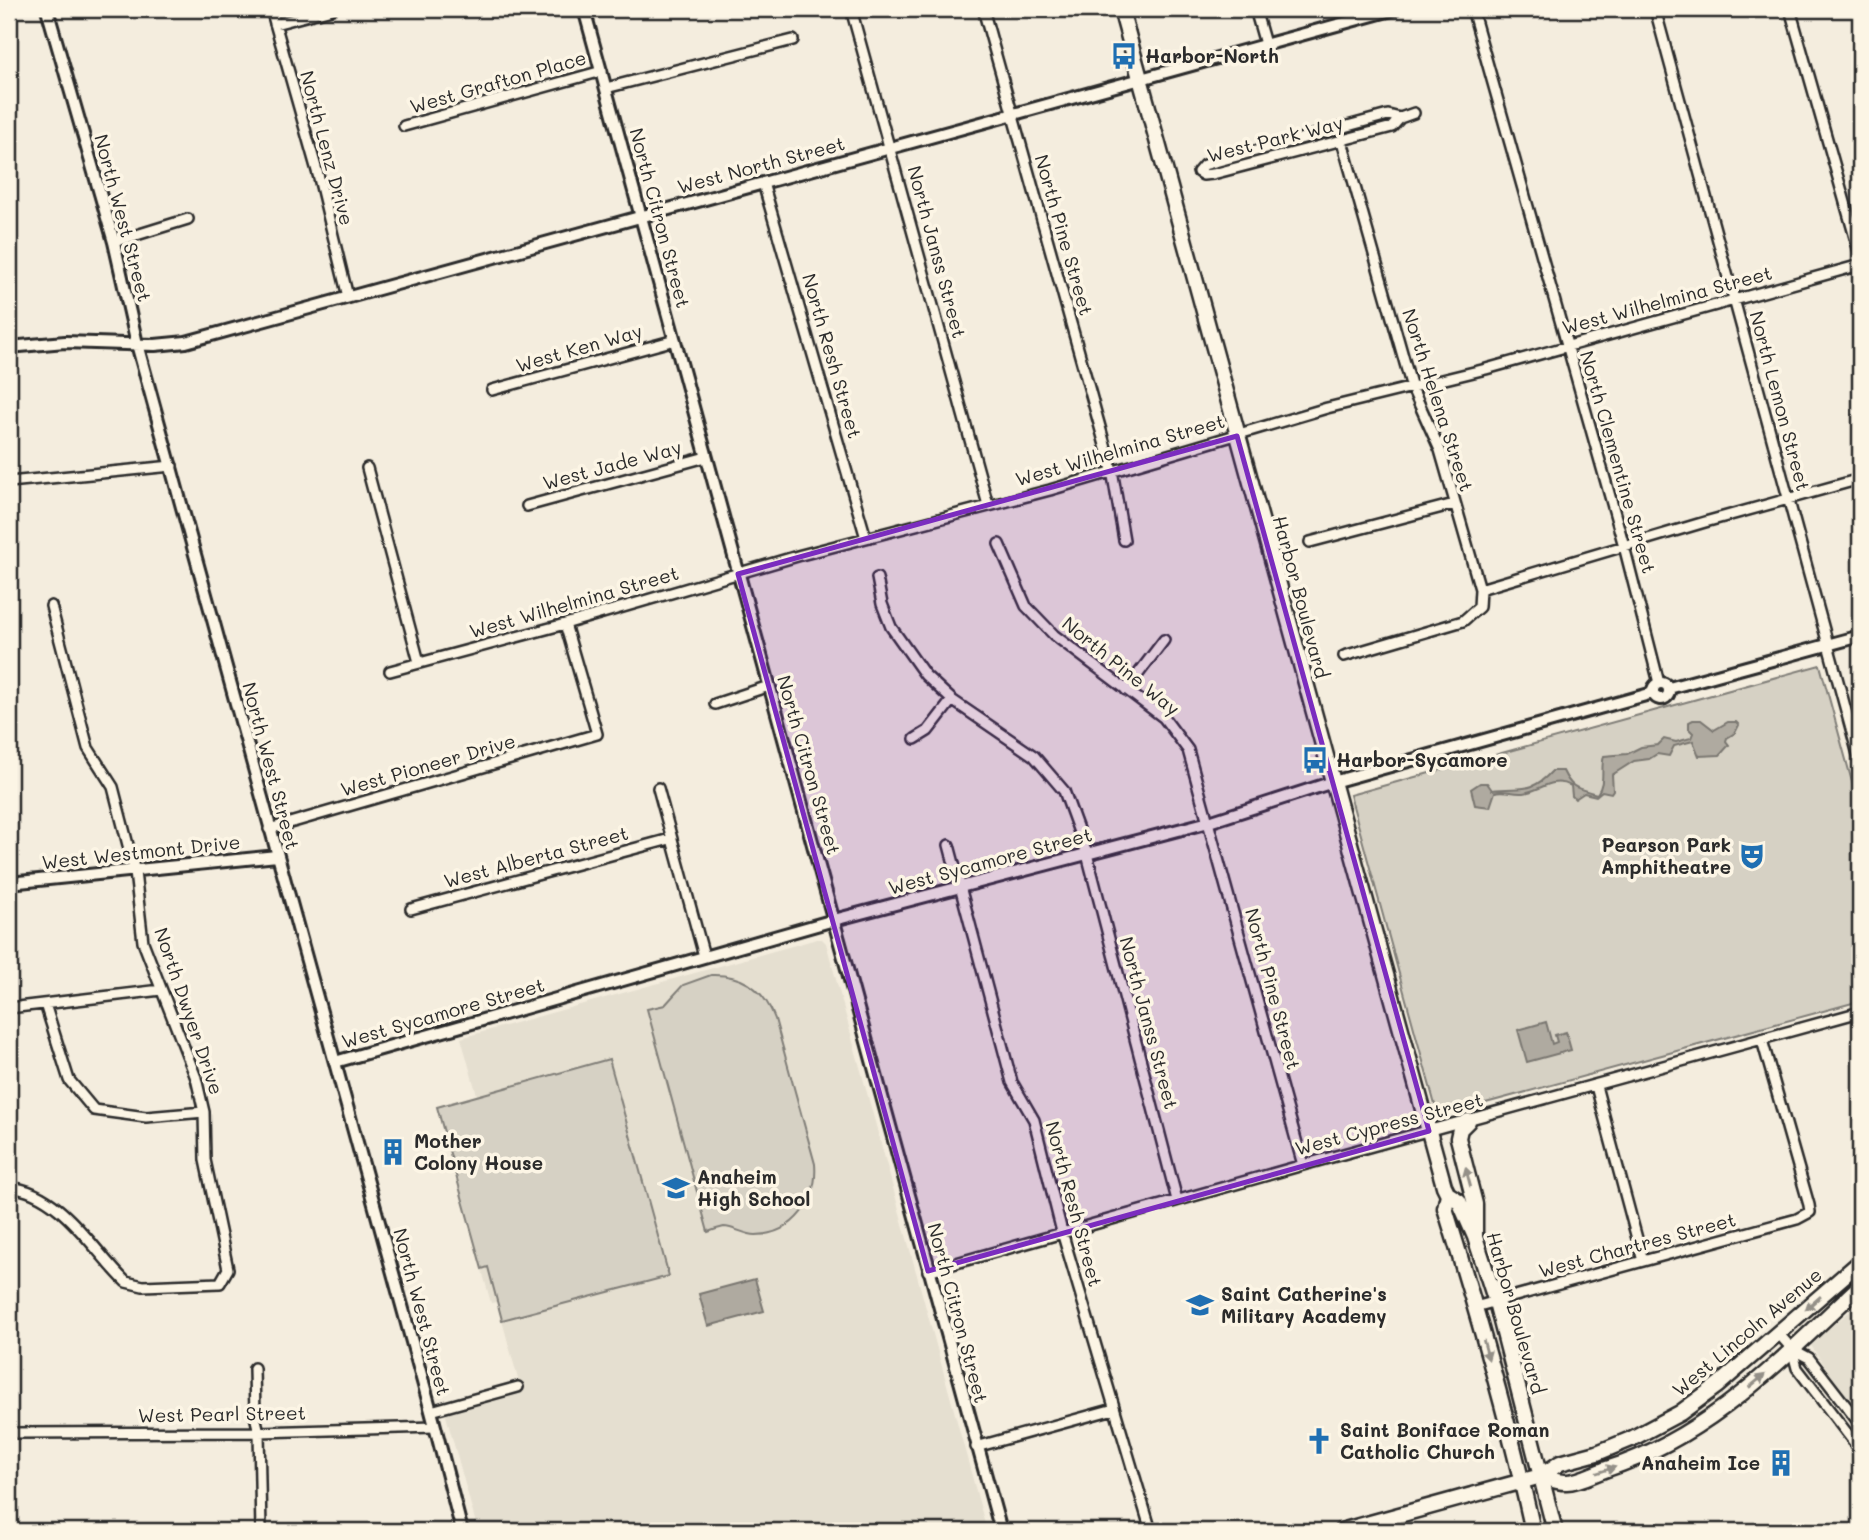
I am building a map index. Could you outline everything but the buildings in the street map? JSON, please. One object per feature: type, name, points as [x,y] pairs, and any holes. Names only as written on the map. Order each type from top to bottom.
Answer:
[{"type":"main road","name":"Harbor Boulevard","points":[[1121,9],[1448,1194],[1445,1208],[1475,1307],[1533,1531]]},
{"type":"main road","points":[[1468,1121],[1460,1129],[1458,1138],[1475,1204],[1475,1237]]},
{"type":"main road","name":"Harbor Boulevard","points":[[1448,1194],[1459,1201],[1475,1237],[1496,1301],[1555,1531]]},
{"type":"main road","name":"West Lincoln Avenue","points":[[1341,1531],[1541,1476],[1560,1463],[1631,1439],[1680,1413],[1718,1385],[1860,1262]]},
{"type":"main road","name":"West Lincoln Avenue","points":[[1541,1476],[1566,1483],[1639,1459],[1666,1447],[1721,1410],[1860,1286]]},
{"type":"street","name":"North West Street","points":[[47,9],[114,242],[137,344],[462,1531]]},
{"type":"street","name":"North Lenz Drive","points":[[271,9],[319,178],[348,297]]},
{"type":"street","points":[[275,24],[332,9]]},
{"type":"street","name":"North Citron Street","points":[[584,9],[1000,1531]]},
{"type":"street","name":"North Janss Street","points":[[851,9],[988,505]]},
{"type":"street","name":"North Pine Street","points":[[983,9],[1112,470],[1124,540]]},
{"type":"street","points":[[1255,9],[1265,44]]},
{"type":"street","name":"West North Street","points":[[9,347],[65,342],[155,345],[186,342],[1391,9]]},
{"type":"street","name":"North Clementine Street","points":[[1472,9],[1624,546],[1661,688]]},
{"type":"street","name":"North Lemon Street","points":[[1655,9],[1860,762]]},
{"type":"street","points":[[1790,9],[1860,255]]},
{"type":"street","name":"West Grafton Place","points":[[606,88],[793,40]]},
{"type":"street","name":"West Grafton Place","points":[[404,126],[601,71]]},
{"type":"street","name":"West Park Way","points":[[1400,118],[1388,115],[1204,165],[1199,172],[1203,175],[1213,174],[1342,141],[1392,127],[1400,118],[1414,113]]},
{"type":"street","name":"North Helena Street","points":[[1342,141],[1412,388],[1440,450],[1479,589]]},
{"type":"street","name":"North Resh Street","points":[[763,183],[866,538]]},
{"type":"street","points":[[114,242],[188,219]]},
{"type":"street","name":"West Wilhelmina Street","points":[[390,671],[866,538],[1050,490],[1328,408],[1412,388],[1860,265]]},
{"type":"street","name":"West Ken Way","points":[[492,390],[675,340]]},
{"type":"street","name":"West Jade Way","points":[[527,506],[706,457]]},
{"type":"street","points":[[9,482],[172,466]]},
{"type":"street","points":[[367,468],[419,662]]},
{"type":"street","points":[[1344,656],[1463,621],[1479,607],[1479,589],[1860,480]]},
{"type":"street","points":[[1310,541],[1454,504]]},
{"type":"street","name":"North Pine Way","points":[[999,544],[1026,606],[1054,635],[1164,718],[1188,750],[1209,822]]},
{"type":"street","name":"North Janss Street","points":[[877,578],[882,604],[891,627],[925,675],[952,700],[1034,756],[1064,791],[1087,854],[1177,1200]]},
{"type":"street","name":"North Dwyer Drive","points":[[9,1187],[33,1192],[55,1205],[126,1282],[143,1286],[220,1283],[228,1269],[205,1160],[204,1112],[197,1078],[143,942],[135,872],[113,787],[88,748],[51,606]]},
{"type":"street","name":"West Pioneer Drive","points":[[269,829],[597,734],[565,624]]},
{"type":"street","name":"West Sycamore Street","points":[[335,1062],[834,919],[1209,822],[1333,782],[1661,688],[1860,636]]},
{"type":"street","points":[[1126,691],[1164,640]]},
{"type":"street","points":[[715,704],[768,685]]},
{"type":"street","points":[[915,739],[928,731],[952,700]]},
{"type":"street","points":[[658,788],[704,956]]},
{"type":"street","name":"North Pine Street","points":[[1209,822],[1303,1165]]},
{"type":"street","name":"West Alberta Street","points":[[411,909],[670,839]]},
{"type":"street","name":"North Resh Street","points":[[950,845],[1012,1082],[1034,1120],[1062,1232],[1151,1531]]},
{"type":"street","name":"West Westmont Drive","points":[[9,883],[277,856]]},
{"type":"street","points":[[9,1008],[161,990]]},
{"type":"street","points":[[45,1004],[69,1080],[94,1110],[146,1117],[204,1112]]},
{"type":"street","name":"West Cypress Street","points":[[928,1271],[1860,1012]]},
{"type":"street","name":"West Chartres Street","points":[[1475,1307],[1797,1219],[1810,1212],[1762,1040]]},
{"type":"street","points":[[1595,1086],[1643,1261]]},
{"type":"street","points":[[1778,1334],[1792,1349],[1809,1358],[1860,1424]]},
{"type":"street","points":[[1792,1349],[1797,1368],[1860,1450]]},
{"type":"street","points":[[254,1368],[255,1416],[259,1432],[261,1531]]},
{"type":"street","points":[[431,1411],[518,1387]]},
{"type":"street","points":[[976,1447],[1114,1409]]},
{"type":"street","name":"West Pearl Street","points":[[9,1433],[259,1432],[435,1427]]},
{"type":"highlighted area","points":[[1237,436],[1429,1131],[928,1271],[738,574]]},
{"type":"shaded area","points":[[1820,665],[1860,811],[1860,1001],[1438,1116],[1350,795]]},
{"type":"shaded area","points":[[1701,720],[1714,730],[1728,722],[1736,722],[1739,725],[1735,733],[1727,738],[1729,745],[1720,755],[1699,756],[1693,741],[1674,746],[1669,756],[1657,754],[1649,759],[1634,761],[1612,775],[1611,793],[1602,791],[1596,796],[1584,793],[1575,799],[1571,786],[1552,783],[1523,793],[1495,792],[1490,807],[1475,805],[1471,789],[1480,783],[1487,783],[1492,790],[1531,787],[1552,771],[1563,771],[1573,785],[1597,794],[1601,785],[1604,756],[1627,754],[1641,747],[1658,745],[1664,739],[1676,742],[1691,738],[1693,733],[1689,729],[1689,722]]},
{"type":"shaded area","name":"Anaheim High School","points":[[817,939],[826,943],[987,1531],[478,1531],[445,1412],[521,1390],[497,1302],[491,1303],[437,1107],[477,1095],[461,1038]]},
{"type":"shaded area","points":[[711,975],[733,977],[750,985],[765,999],[770,1008],[815,1164],[812,1190],[801,1213],[782,1229],[770,1233],[752,1235],[724,1227],[708,1232],[647,1009],[665,1005],[683,985]]},
{"type":"shaded area","points":[[1546,1022],[1552,1044],[1557,1042],[1555,1035],[1566,1032],[1571,1050],[1527,1062],[1518,1030]]},
{"type":"shaded area","points":[[609,1059],[669,1276],[502,1320],[488,1267],[482,1269],[437,1107]]},
{"type":"shaded area","points":[[755,1279],[764,1311],[708,1326],[699,1294]]},
{"type":"shaded area","points":[[1860,1303],[1860,1417],[1810,1344]]},
{"type":"place","name":"Harbor-North","points":[[1124,56]]},
{"type":"place","name":"Harbor-Sycamore","points":[[1315,760]]},
{"type":"place","name":"Pearson Park Amphitheatre","points":[[1752,856]]},
{"type":"place","name":"Mother Colony House","points":[[393,1152]]},
{"type":"place","name":"Anaheim High School","points":[[676,1188]]},
{"type":"place","name":"Saint Catherine's Military Academy","points":[[1200,1305]]},
{"type":"place","name":"Saint Boniface Roman Catholic Church","points":[[1319,1441]]},
{"type":"place","name":"Anaheim Ice","points":[[1781,1463]]}]
